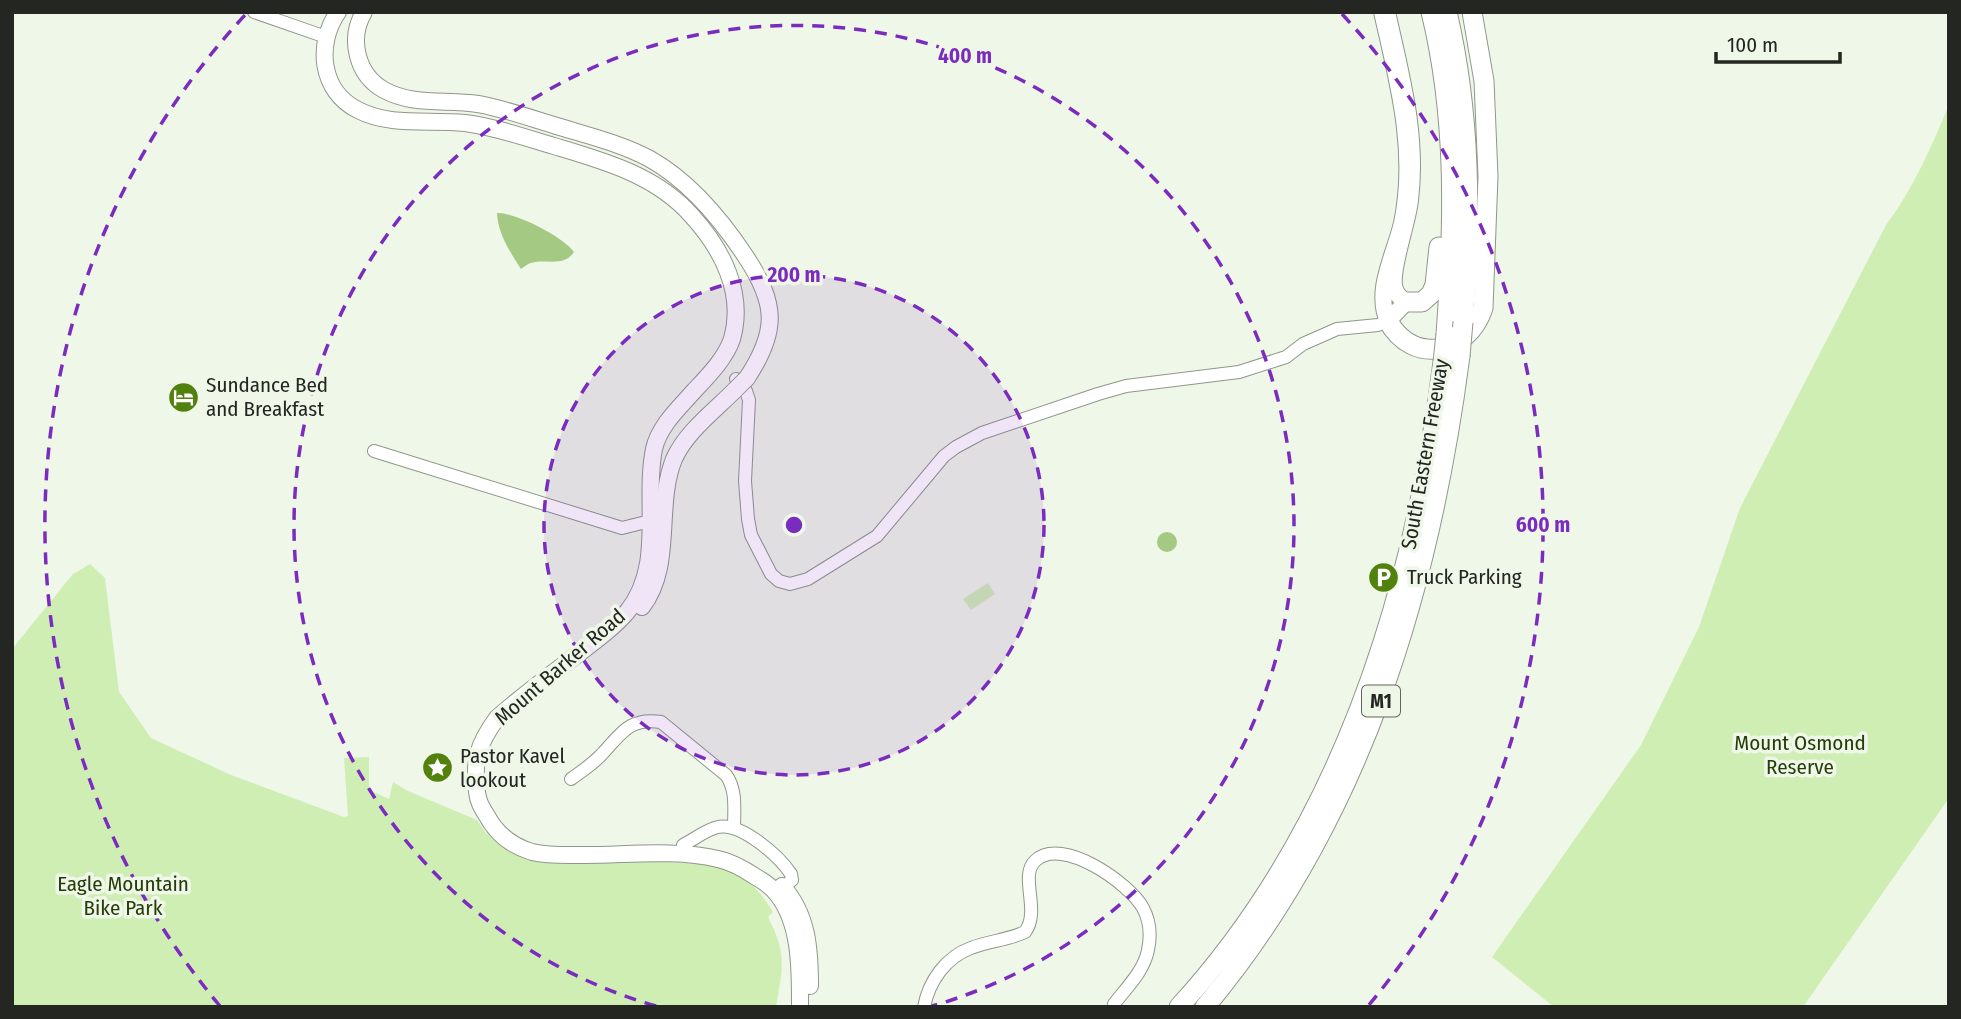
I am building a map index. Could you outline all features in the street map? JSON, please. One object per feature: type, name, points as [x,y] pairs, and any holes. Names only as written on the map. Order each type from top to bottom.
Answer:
[{"type":"highway","points":[[1406,302],[1422,302],[1432,291],[1436,278],[1440,232],[1441,132],[1434,69],[1423,12]]},
{"type":"highway","name":"South Eastern Freeway","points":[[1205,1007],[1241,960],[1290,887],[1334,808],[1371,725],[1401,640],[1425,556],[1444,467],[1451,359],[1447,334],[1452,157],[1442,68],[1431,12]]},
{"type":"highway","name":"South Eastern Freeway","points":[[1179,1007],[1219,960],[1271,887],[1316,808],[1353,727],[1408,556],[1451,359],[1463,321],[1469,232],[1468,143],[1457,55],[1447,12]]},
{"type":"highway","points":[[1385,323],[1409,344],[1426,349],[1441,349],[1455,344],[1469,333],[1483,308],[1488,176],[1484,80],[1472,12]]},
{"type":"main road","name":"Mount Barker Road","points":[[338,12],[326,37],[324,60],[328,77],[337,93],[352,107],[390,120],[494,127],[614,164],[664,191],[692,215],[724,260],[733,284],[735,303],[731,340],[713,371],[668,421],[655,444],[652,463],[659,568],[653,589],[619,635],[513,716],[493,741],[484,773],[489,797],[499,818],[518,834],[532,841],[569,846],[684,845],[716,848],[740,855],[770,873],[801,916],[808,939],[811,1007]]},
{"type":"main road","points":[[1385,12],[1409,114],[1412,142],[1410,203],[1394,279],[1396,292],[1406,302],[1385,323]]},
{"type":"main road","points":[[1385,12],[1403,104],[1408,151],[1405,205],[1384,290],[1385,323]]},
{"type":"main road","points":[[362,16],[355,44],[326,37],[345,20],[362,16]]},
{"type":"main road","name":"Mount Barker Road","points":[[355,44],[366,74],[386,92],[414,100],[475,103],[503,109],[607,141],[651,159],[698,197],[727,230],[755,270],[768,305],[768,342],[763,354],[679,451],[657,519],[641,590],[628,611],[611,629],[497,718],[483,737],[474,771],[478,800],[492,825],[511,842],[530,851],[553,855],[706,856],[740,867],[781,891],[795,936],[800,1007]]},
{"type":"street","points":[[254,12],[326,37]]},
{"type":"street","points":[[739,382],[749,400],[745,481],[751,535],[771,574],[779,581],[790,584],[808,579],[877,536],[944,456],[982,433],[1126,386],[1222,375],[1269,364],[1286,357],[1303,344],[1337,329],[1385,323]]},
{"type":"street","points":[[374,451],[622,528],[657,519]]},
{"type":"street","points":[[571,779],[594,762],[628,727],[649,720],[661,722],[717,765],[732,783],[734,828]]},
{"type":"street","points":[[684,845],[710,830],[726,826],[734,828],[762,845],[786,867],[792,880],[781,891]]},
{"type":"street","points":[[924,1007],[933,982],[951,959],[971,948],[1025,932],[1029,927],[1032,911],[1030,869],[1038,858],[1052,854],[1080,859],[1097,868],[1136,897],[1144,911],[1149,926],[1148,954],[1137,975],[1114,1004]]},
{"type":"green space","name":"Mount Osmond Reserve","points":[[1949,105],[1949,798],[1803,1007],[1554,1007],[1492,957],[1641,745],[1699,627],[1740,508],[1886,225],[1929,152]]},
{"type":"green space","name":"Eagle Mountain Bike Park","points":[[90,564],[105,578],[119,692],[151,738],[231,775],[344,817],[348,816],[344,758],[369,757],[369,790],[389,799],[393,782],[477,820],[485,832],[503,847],[526,859],[544,863],[674,862],[701,864],[737,873],[757,890],[773,912],[768,917],[778,941],[782,961],[776,1007],[12,1007],[12,649],[73,574]]},
{"type":"green space","points":[[988,583],[995,594],[971,610],[963,599]]},
{"type":"shaded area","points":[[497,213],[538,226],[560,239],[574,252],[565,260],[537,262],[521,269],[502,235]]},
{"type":"shaded area","points":[[1167,532],[1174,535],[1177,542],[1174,549],[1167,552],[1160,549],[1157,542],[1160,535]]},
{"type":"place","name":"Sundance Bed and Breakfast","points":[[183,397]]},
{"type":"place","name":"Truck Parking","points":[[1384,577]]},
{"type":"place","name":"Pastor Kavel lookout","points":[[437,768]]}]
